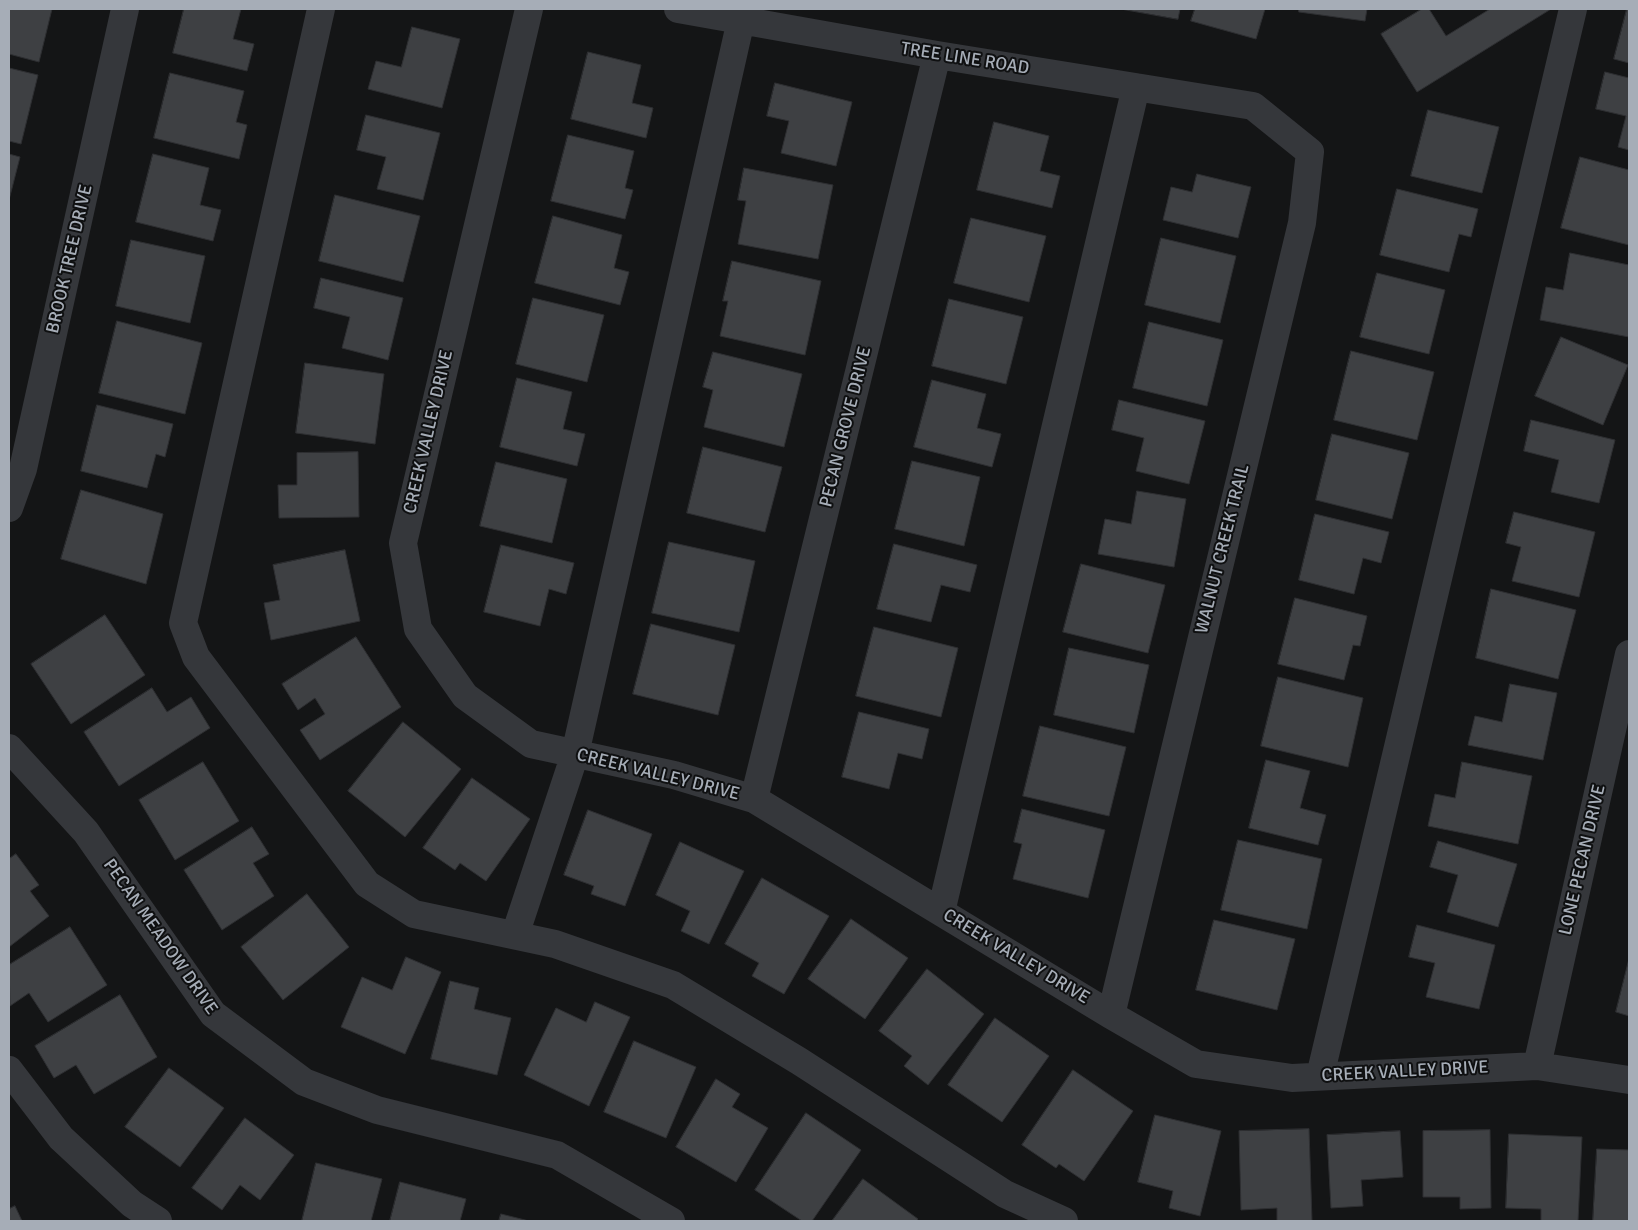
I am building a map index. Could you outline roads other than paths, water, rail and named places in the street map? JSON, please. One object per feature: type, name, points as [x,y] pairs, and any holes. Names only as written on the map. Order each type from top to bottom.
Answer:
[{"type":"street","name":"BROOK TREE DRIVE","points":[[9,508],[23,469],[125,9]]},
{"type":"street","points":[[321,9],[184,622],[196,657],[367,884],[414,914],[555,944],[672,986],[799,1061],[1005,1194],[1064,1221]]},
{"type":"street","name":"CREEK VALLEY DRIVE","points":[[529,9],[403,544],[418,629],[465,696],[531,744],[674,775],[754,799],[1111,1015],[1196,1064],[1292,1078],[1537,1066],[1629,1080]]},
{"type":"street","name":"TREE LINE ROAD","points":[[678,9],[937,55],[1253,106]]},
{"type":"street","points":[[1320,1076],[1573,9]]},
{"type":"street","points":[[515,935],[575,754],[741,20]]},
{"type":"street","name":"PECAN GROVE DRIVE","points":[[754,799],[937,55]]},
{"type":"street","points":[[941,912],[1136,87]]},
{"type":"street","name":"WALNUT CREEK TRAIL","points":[[1111,1015],[1302,223],[1310,152],[1253,106]]},
{"type":"street","name":"LONE PECAN DRIVE","points":[[1537,1066],[1629,654]]},
{"type":"street","name":"PECAN MEADOW DRIVE","points":[[9,748],[86,832],[212,1014],[304,1082],[377,1110],[557,1155],[671,1221]]},
{"type":"street","points":[[9,1070],[61,1138],[132,1204],[158,1221]]}]
